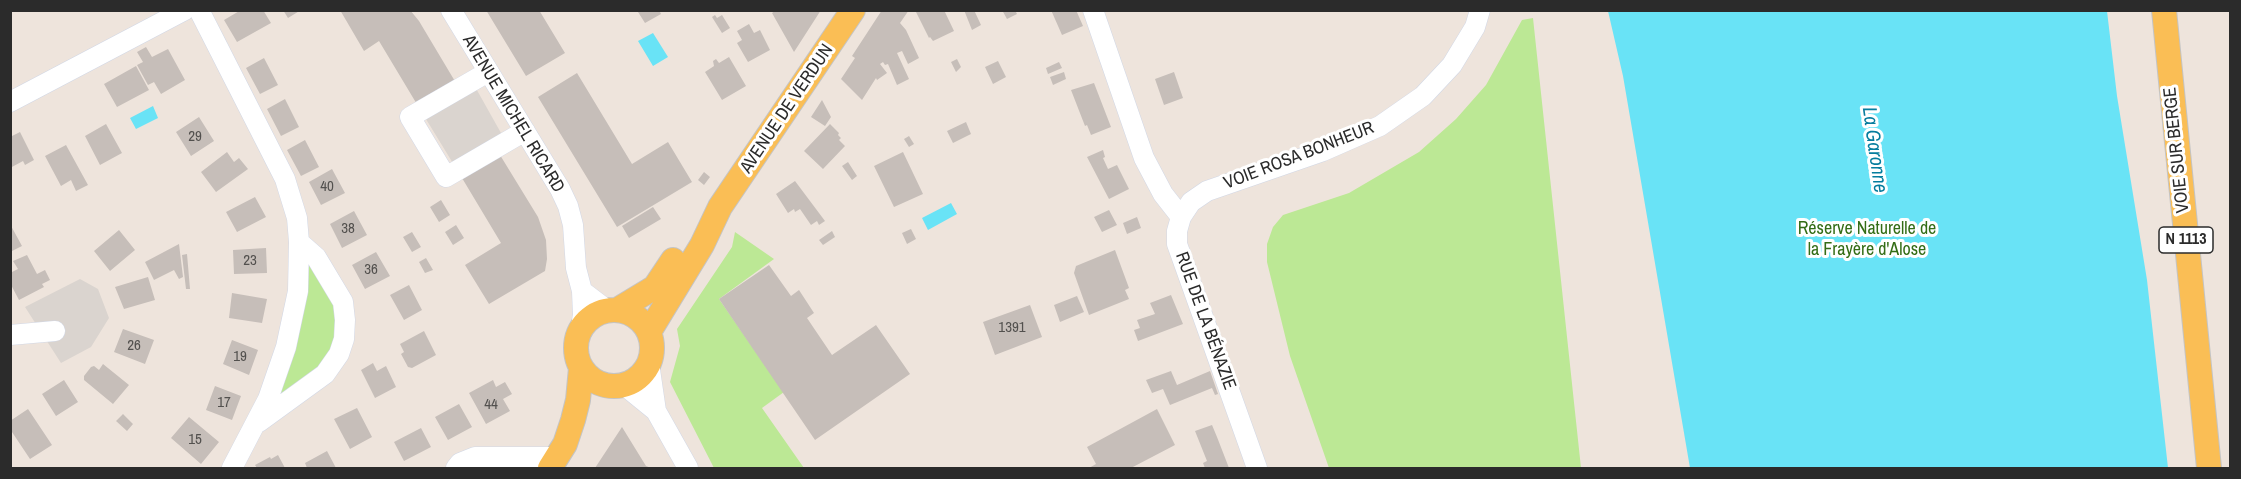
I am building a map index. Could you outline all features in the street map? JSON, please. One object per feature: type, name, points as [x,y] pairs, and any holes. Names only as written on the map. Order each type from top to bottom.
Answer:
[{"type":"main road","name":"AVENUE DE VERDUN","points":[[649,332],[702,246],[720,207],[853,10]]},
{"type":"main road","name":"VOIE SUR BERGE","points":[[2164,10],[2209,468]]},
{"type":"main road","name":"AVENUE DE VERDUN","points":[[612,310],[655,287],[688,237],[720,207]]},
{"type":"main road","points":[[612,310],[630,314],[641,321],[649,332],[652,352],[649,363],[639,376],[618,386],[593,405],[558,457],[578,400],[581,368],[575,348],[581,327],[597,313],[612,310]]},
{"type":"main road","points":[[581,368],[594,381],[618,386]]},
{"type":"street","points":[[10,102],[185,10]]},
{"type":"street","points":[[199,10],[285,179],[297,218],[299,242],[298,291],[278,374],[257,424],[232,468]]},
{"type":"street","name":"AVENUE MICHEL RICARD","points":[[451,10],[560,189],[568,206],[573,225],[576,268],[582,291],[581,327]]},
{"type":"street","points":[[1093,10],[1144,158],[1163,194],[1181,217]]},
{"type":"street","name":"VOIE ROSA BONHEUR","points":[[1181,217],[1191,202],[1207,191],[1323,151],[1380,126],[1423,96],[1452,65],[1474,27],[1480,10]]},
{"type":"street","points":[[488,72],[410,117],[446,177],[525,131]]},
{"type":"street","name":"RUE DE LA BÉNAZIE","points":[[1181,217],[1177,231],[1177,244],[1257,468]]},
{"type":"street","points":[[257,424],[325,374],[339,354],[344,339],[343,302],[316,257],[299,242]]},
{"type":"street","points":[[582,291],[612,310]]},
{"type":"street","points":[[10,335],[55,331]]},
{"type":"street","points":[[649,363],[656,411],[688,468]]},
{"type":"street","points":[[618,386],[656,411]]},
{"type":"street","points":[[456,468],[460,463],[475,457],[558,457]]},
{"type":"green space","points":[[1533,18],[1581,468],[1329,468],[1290,356],[1267,262],[1267,244],[1273,227],[1283,215],[1349,193],[1419,152],[1456,119],[1486,85],[1522,20]]},
{"type":"green space","points":[[735,232],[774,259],[719,299],[784,392],[762,408],[804,468],[714,468],[670,382],[680,346],[677,329],[732,247]]},
{"type":"green space","points":[[306,259],[338,309],[339,331],[324,366],[285,397],[275,395]]},
{"type":"shaded area","points":[[469,76],[510,149],[462,178],[418,106]]},
{"type":"shaded area","points":[[80,279],[98,289],[109,318],[91,347],[61,363],[25,307]]},
{"type":"water","name":"Réserve Naturelle de la Frayère d'Alose","points":[[1608,11],[2107,11],[2117,96],[2147,280],[2168,468],[1690,468],[1623,76]]},
{"type":"water","points":[[653,33],[668,57],[653,66],[638,41]]},
{"type":"water","points":[[153,106],[158,118],[136,129],[130,118]]},
{"type":"water","points":[[951,203],[957,214],[928,230],[922,218]]},
{"type":"building","points":[[241,10],[263,10],[271,23],[237,42],[224,20]]},
{"type":"building","points":[[283,10],[301,10],[288,18]]},
{"type":"building","points":[[340,10],[410,10],[456,83],[418,106],[379,41],[364,51]]},
{"type":"building","points":[[486,10],[539,10],[565,53],[526,76]]},
{"type":"building","points":[[640,10],[659,10],[661,14],[645,23],[638,12]]},
{"type":"building","points":[[776,10],[821,10],[794,52],[772,13]]},
{"type":"building","points":[[882,10],[909,10],[900,23],[906,30],[919,58],[908,64],[902,51],[897,53],[909,79],[897,85],[888,64],[885,65],[883,62],[880,64],[887,73],[877,80],[876,78],[862,100],[841,79],[855,58],[852,56]]},
{"type":"building","points":[[915,10],[944,10],[954,31],[933,41],[929,38]]},
{"type":"building","points":[[964,10],[974,10],[981,25],[972,30]]},
{"type":"building","points":[[1002,10],[1015,10],[1017,14],[1007,19]]},
{"type":"building","points":[[1051,10],[1076,10],[1083,26],[1062,35]]},
{"type":"building","points":[[715,15],[717,18],[722,15],[730,28],[722,33],[712,17]]},
{"type":"building","points":[[749,24],[754,33],[760,30],[770,50],[748,62],[737,43],[742,40],[737,31]]},
{"type":"building","points":[[146,47],[152,57],[168,49],[185,80],[161,94],[154,82],[148,85],[137,65],[143,62],[137,52]]},
{"type":"building","points":[[729,57],[746,86],[722,100],[705,72],[714,66],[713,61],[716,59],[719,63]]},
{"type":"building","points":[[264,58],[278,85],[260,94],[246,68]]},
{"type":"building","points":[[957,59],[961,67],[956,72],[951,62]]},
{"type":"building","points":[[998,61],[1006,77],[993,84],[985,67]]},
{"type":"building","points":[[1059,62],[1062,68],[1048,74],[1046,68]]},
{"type":"building","points":[[136,66],[149,90],[117,107],[104,84]]},
{"type":"building","points":[[1064,72],[1066,79],[1053,85],[1050,77]]},
{"type":"building","points":[[1174,72],[1183,98],[1164,105],[1155,79]]},
{"type":"building","points":[[577,73],[632,164],[668,142],[692,182],[617,227],[538,97]]},
{"type":"building","points":[[1094,83],[1111,127],[1091,135],[1087,125],[1085,126],[1071,90]]},
{"type":"building","points":[[285,99],[299,127],[281,136],[267,109]]},
{"type":"building","points":[[822,100],[831,117],[825,126],[811,117]]},
{"type":"building","points":[[199,117],[214,141],[191,156],[176,132]]},
{"type":"building","points":[[966,122],[971,134],[953,143],[947,131]]},
{"type":"building","points":[[106,124],[122,153],[100,165],[85,136]]},
{"type":"building","points":[[830,124],[839,133],[841,138],[839,140],[845,146],[823,169],[804,151]]},
{"type":"building","points":[[20,132],[34,160],[25,165],[23,161],[10,168],[10,137]]},
{"type":"building","points":[[909,136],[914,144],[909,147],[904,139]]},
{"type":"building","points":[[305,140],[319,167],[301,176],[287,150]]},
{"type":"building","points":[[66,145],[88,185],[76,191],[71,180],[61,186],[45,156]]},
{"type":"building","points":[[1103,150],[1105,157],[1103,158],[1108,169],[1117,165],[1129,189],[1109,199],[1087,157]]},
{"type":"building","points":[[227,152],[234,162],[239,158],[248,169],[216,192],[201,172]]},
{"type":"building","points":[[903,152],[923,194],[894,207],[874,166]]},
{"type":"building","points":[[500,155],[538,217],[546,240],[547,259],[545,271],[489,304],[465,265],[501,243],[462,178]]},
{"type":"building","points":[[848,162],[857,176],[852,180],[842,166]]},
{"type":"building","points":[[332,169],[345,193],[321,205],[309,182]]},
{"type":"building","points":[[704,172],[710,177],[704,185],[698,180]]},
{"type":"building","points":[[795,181],[825,221],[819,225],[817,221],[811,225],[800,209],[795,212],[794,209],[788,213],[776,194]]},
{"type":"building","points":[[255,197],[266,217],[237,232],[226,212]]},
{"type":"building","points":[[441,200],[450,215],[439,222],[430,207]]},
{"type":"building","points":[[653,207],[661,219],[629,238],[622,226]]},
{"type":"building","points":[[1109,210],[1117,225],[1102,232],[1094,217]]},
{"type":"building","points":[[354,211],[367,235],[342,248],[330,224]]},
{"type":"building","points":[[1137,217],[1141,228],[1127,234],[1123,223]]},
{"type":"building","points":[[10,224],[22,246],[10,252]]},
{"type":"building","points":[[456,225],[464,238],[453,245],[445,232]]},
{"type":"building","points":[[911,229],[916,239],[907,244],[902,233]]},
{"type":"building","points":[[119,230],[135,250],[110,271],[94,251]]},
{"type":"building","points":[[832,231],[835,237],[823,245],[819,240]]},
{"type":"building","points":[[412,232],[421,247],[412,252],[403,237]]},
{"type":"building","points":[[179,244],[183,277],[179,279],[174,270],[154,280],[145,262]]},
{"type":"building","points":[[266,248],[267,273],[234,274],[233,250]]},
{"type":"building","points":[[1115,250],[1129,288],[1125,290],[1129,299],[1089,315],[1074,273],[1076,266]]},
{"type":"building","points":[[376,252],[390,276],[365,289],[352,265]]},
{"type":"building","points":[[187,254],[190,289],[186,289],[182,255]]},
{"type":"building","points":[[27,255],[37,274],[45,270],[50,280],[42,284],[44,287],[19,300],[10,283],[10,273],[18,269],[13,261]]},
{"type":"building","points":[[426,258],[433,270],[425,273],[419,262]]},
{"type":"building","points":[[769,265],[791,296],[799,290],[814,313],[807,318],[832,355],[876,325],[910,374],[815,440],[719,299]]},
{"type":"building","points":[[148,277],[155,300],[124,309],[115,287]]},
{"type":"building","points":[[409,285],[422,310],[404,320],[390,295]]},
{"type":"building","points":[[232,293],[267,299],[262,323],[229,318]]},
{"type":"building","points":[[1171,295],[1183,324],[1138,341],[1134,330],[1140,328],[1137,320],[1155,314],[1150,303]]},
{"type":"building","points":[[1077,296],[1084,312],[1060,322],[1054,305]]},
{"type":"building","points":[[1030,305],[1042,337],[995,355],[983,322]]},
{"type":"building","points":[[123,329],[154,340],[145,364],[114,352]]},
{"type":"building","points":[[424,331],[436,355],[412,368],[408,367],[401,354],[404,352],[400,344]]},
{"type":"building","points":[[232,340],[258,350],[249,375],[223,364]]},
{"type":"building","points":[[373,363],[377,371],[386,366],[396,387],[375,398],[361,370]]},
{"type":"building","points":[[103,364],[129,385],[113,404],[84,380],[84,376],[91,367],[94,366],[99,370]]},
{"type":"building","points":[[1171,371],[1177,385],[1210,371],[1218,394],[1215,395],[1212,388],[1170,405],[1163,389],[1152,393],[1146,380]]},
{"type":"building","points":[[64,380],[78,402],[56,416],[42,394]]},
{"type":"building","points":[[493,380],[496,387],[505,382],[512,394],[503,399],[510,411],[486,424],[469,393]]},
{"type":"building","points":[[215,386],[241,396],[232,420],[206,410]]},
{"type":"building","points":[[459,404],[472,427],[448,440],[435,417]]},
{"type":"building","points":[[357,408],[372,437],[350,449],[334,419]]},
{"type":"building","points":[[28,409],[52,445],[30,459],[10,429],[10,421]]},
{"type":"building","points":[[1157,409],[1175,445],[1131,468],[1089,468],[1096,464],[1087,447]]},
{"type":"building","points":[[123,414],[133,424],[127,431],[116,421]]},
{"type":"building","points":[[189,417],[219,442],[201,464],[171,438]]},
{"type":"building","points":[[1212,425],[1229,468],[1205,468],[1203,463],[1207,461],[1195,431]]},
{"type":"building","points":[[622,427],[646,466],[651,468],[595,468]]},
{"type":"building","points":[[421,428],[431,447],[404,461],[394,442]]},
{"type":"building","points":[[327,451],[336,468],[307,468],[305,463]]},
{"type":"building","points":[[278,455],[285,468],[257,468],[255,465],[270,457],[271,459]]},
{"type":"water label","name":"La Garonne","points":[[1874,150]]}]
